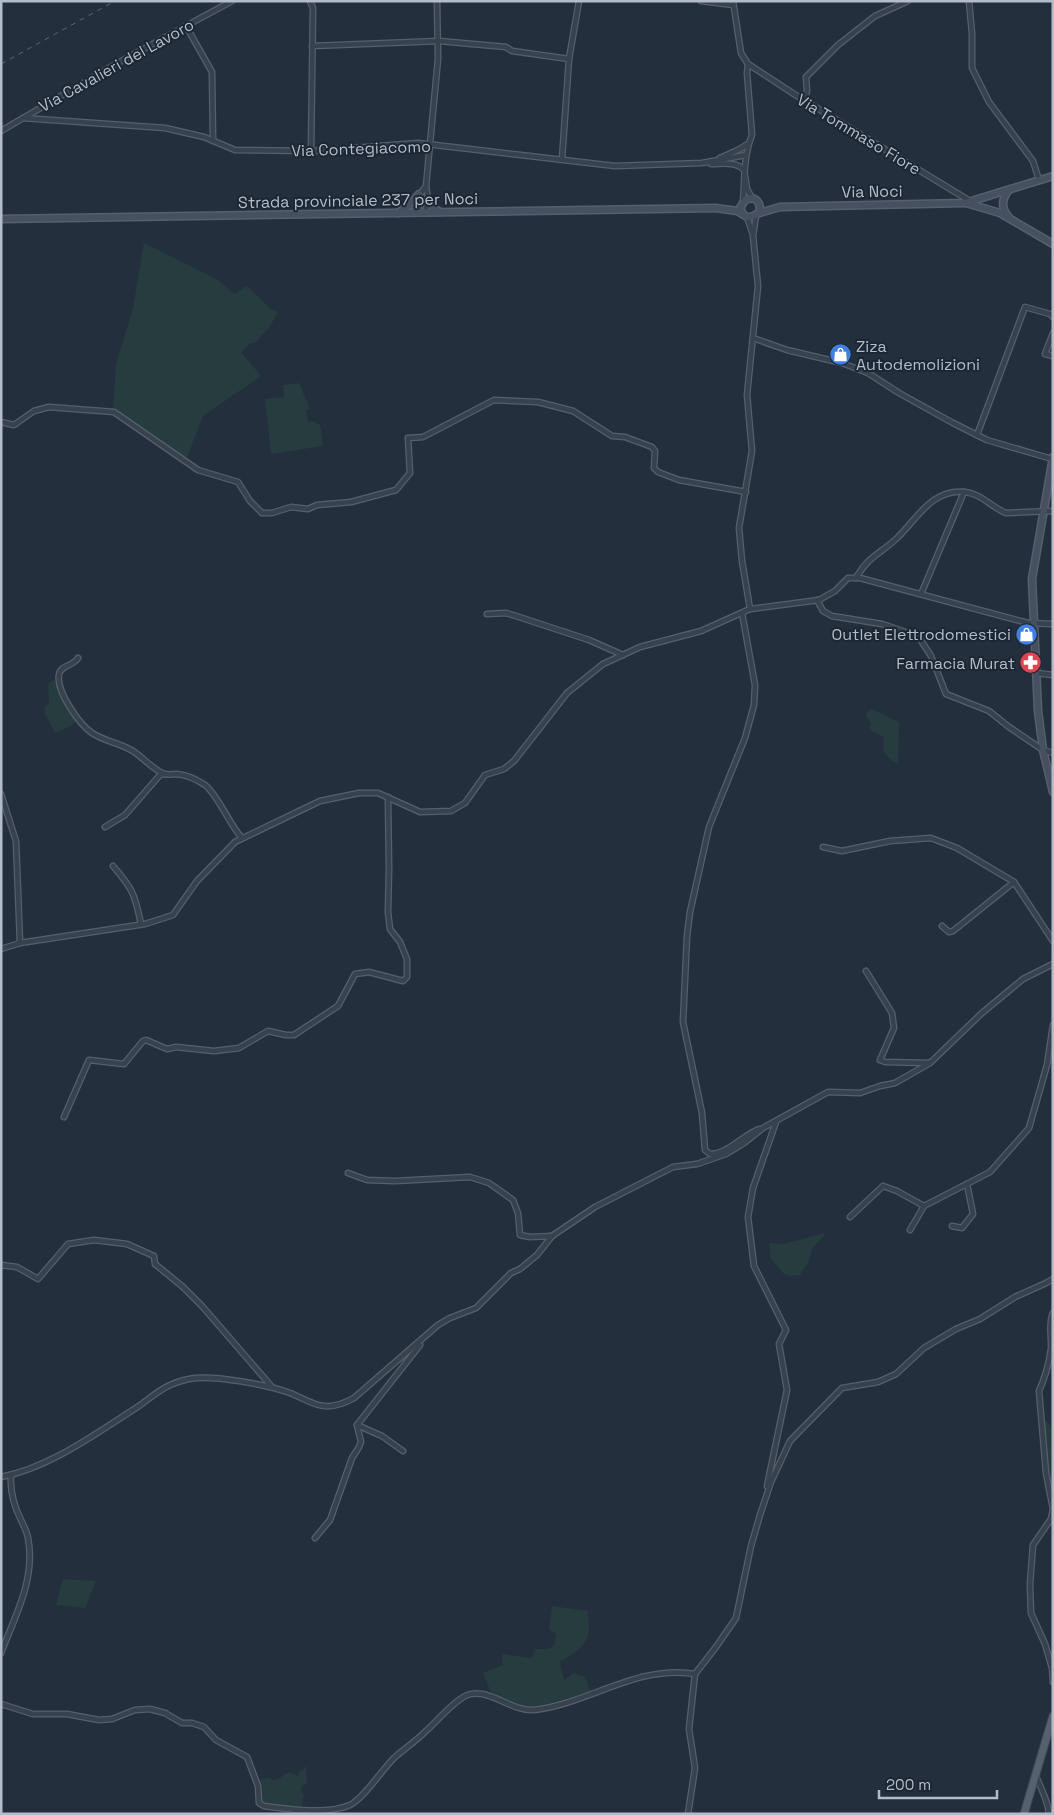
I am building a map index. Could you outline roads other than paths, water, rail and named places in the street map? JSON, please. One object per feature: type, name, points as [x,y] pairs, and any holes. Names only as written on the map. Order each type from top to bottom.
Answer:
[{"type":"main road","name":"Via Noci","points":[[757,214],[780,207],[968,202],[1053,176]]},
{"type":"main road","points":[[1009,190],[1003,199],[1003,205],[1010,218]]},
{"type":"main road","points":[[396,213],[409,205],[420,194]]},
{"type":"main road","points":[[428,200],[433,208],[441,212]]},
{"type":"main road","name":"Via Noci","points":[[755,200],[780,207]]},
{"type":"main road","points":[[755,200],[760,206],[757,214],[745,215],[740,208],[742,202],[755,200]]},
{"type":"main road","name":"Strada provinciale 237 per Noci","points":[[716,208],[742,202]]},
{"type":"main road","points":[[968,202],[1010,218],[1053,244]]},
{"type":"main road","name":"Strada provinciale 237 per Noci","points":[[1,219],[716,208],[731,209],[745,215]]},
{"type":"main road","points":[[1053,458],[1050,491],[1032,579],[1038,711],[1053,792]]},
{"type":"main road","points":[[1024,1814],[1053,1716]]},
{"type":"street","name":"Via Cavalieri del Lavoro","points":[[1,131],[114,65],[232,1]]},
{"type":"street","points":[[310,1],[313,8],[310,150]]},
{"type":"street","points":[[422,213],[428,200],[426,186],[439,41],[437,1]]},
{"type":"street","points":[[562,159],[569,59],[579,1]]},
{"type":"street","points":[[700,1],[733,3],[741,53],[748,64],[747,73],[752,135],[746,155],[742,202]]},
{"type":"street","points":[[804,101],[807,90],[806,77],[838,45],[875,16],[908,1]]},
{"type":"street","points":[[969,1],[972,34],[972,68],[989,102],[1033,161],[1039,180]]},
{"type":"street","points":[[186,26],[212,72],[213,141]]},
{"type":"street","points":[[312,46],[439,41],[506,47],[512,50],[569,59]]},
{"type":"street","name":"Via Tommaso Fiore","points":[[748,64],[804,101],[968,202]]},
{"type":"street","name":"Via Contegiacomo","points":[[23,118],[165,128],[185,132],[235,150],[348,150],[418,143],[615,166],[702,163],[735,164],[741,166],[744,170]]},
{"type":"street","name":"Via Contegiacomo","points":[[702,163],[731,154],[748,144]]},
{"type":"street","name":"Via Contegiacomo","points":[[702,163],[746,155]]},
{"type":"street","points":[[744,170],[747,189],[755,200]]},
{"type":"street","points":[[422,213],[417,201],[426,186]]},
{"type":"street","points":[[753,236],[757,214]]},
{"type":"street","points":[[745,215],[753,236],[758,286],[747,395],[752,451],[740,528],[742,561],[750,609]]},
{"type":"street","points":[[977,435],[1025,307],[1050,314],[1053,317]]},
{"type":"street","points":[[1053,333],[1045,354],[1053,356]]},
{"type":"street","points":[[753,338],[786,350],[842,363],[868,373],[899,393],[987,440],[1053,458]]},
{"type":"street","points":[[1,422],[14,425],[34,411],[49,407],[114,412],[198,470],[238,482],[250,501],[262,513],[291,508],[308,509],[317,505],[351,502],[396,490],[410,473],[408,438],[423,437],[494,400],[538,402],[573,411],[612,436],[625,437],[652,447],[655,451],[654,468],[658,472],[679,480],[746,492]]},
{"type":"street","points":[[921,594],[964,492]]},
{"type":"street","points":[[856,578],[869,559],[893,542],[926,505],[947,494],[964,492],[980,497],[999,511],[1006,513],[1053,511]]},
{"type":"street","points":[[1,949],[20,943],[141,924],[173,915],[203,874],[226,850],[242,838],[330,798],[359,793],[378,793],[420,812],[443,812],[460,808],[486,775],[504,769],[514,761],[568,693],[602,664],[640,648],[700,631],[750,609],[817,600],[835,591],[848,578],[856,578],[921,594],[1035,625],[1053,624]]},
{"type":"street","points":[[817,600],[824,611],[832,616],[882,624],[911,634],[920,640],[931,656],[946,694],[989,711],[1044,750],[1053,753]]},
{"type":"street","points":[[742,613],[755,685],[754,705],[745,738],[709,827],[690,912],[687,936],[683,1022],[702,1113],[705,1150],[710,1154],[720,1152],[752,1132],[776,1122],[828,1092],[860,1093],[895,1083],[930,1063],[982,1012],[1023,979],[1053,964]]},
{"type":"street","points":[[487,614],[516,616],[588,640],[623,655]]},
{"type":"street","points":[[78,658],[61,669],[59,675],[65,698],[73,712],[85,727],[94,734],[131,750],[164,774]]},
{"type":"street","points":[[1036,673],[1053,675]]},
{"type":"street","points":[[104,827],[125,815],[160,776],[176,774],[193,777],[207,787],[242,838]]},
{"type":"street","points":[[1,794],[16,840],[20,943]]},
{"type":"street","points":[[64,1117],[89,1060],[124,1064],[143,1041],[146,1040],[167,1049],[176,1047],[214,1051],[239,1048],[268,1031],[294,1035],[338,1006],[355,974],[369,972],[403,981],[408,977],[407,959],[400,942],[390,930],[388,912],[388,797]]},
{"type":"street","points":[[824,847],[842,851],[890,841],[931,838],[957,848],[1014,882],[1053,940]]},
{"type":"street","points":[[113,866],[135,896],[141,924]]},
{"type":"street","points":[[942,926],[949,932],[954,932],[1014,882]]},
{"type":"street","points":[[866,971],[892,1013],[894,1028],[880,1060],[885,1062],[930,1063]]},
{"type":"street","points":[[910,1230],[924,1206],[990,1172],[1029,1128],[1047,1065],[1053,1025]]},
{"type":"street","points":[[688,1814],[695,1768],[689,1729],[695,1674],[736,1618],[787,1390],[779,1344],[786,1330],[754,1266],[748,1216],[753,1188],[776,1122]]},
{"type":"street","points":[[1,1477],[10,1476],[56,1458],[137,1407],[164,1387],[190,1379],[209,1378],[272,1387],[323,1406],[334,1406],[344,1403],[354,1398],[450,1318],[476,1308],[511,1273],[520,1269],[537,1255],[552,1236],[595,1207],[673,1167],[698,1164],[726,1154],[744,1144],[763,1128]]},
{"type":"street","points":[[348,1173],[367,1180],[395,1181],[470,1177],[489,1183],[513,1200],[518,1213],[520,1236],[552,1236]]},
{"type":"street","points":[[952,1226],[962,1228],[973,1214],[967,1184]]},
{"type":"street","points":[[850,1216],[883,1186],[897,1190],[924,1206]]},
{"type":"street","points":[[1,1265],[17,1267],[38,1279],[68,1244],[94,1240],[127,1244],[154,1256],[155,1264],[184,1287],[272,1387]]},
{"type":"street","points":[[762,1507],[790,1441],[842,1388],[878,1382],[896,1374],[924,1348],[1053,1278]]},
{"type":"street","points":[[1053,1313],[1050,1319],[1051,1348],[1044,1381],[1039,1391],[1044,1456],[1053,1509],[1051,1519],[1033,1545],[1030,1584],[1031,1613],[1046,1644],[1052,1668],[1053,1682]]},
{"type":"street","points":[[357,1425],[429,1334]]},
{"type":"street","points":[[357,1425],[382,1436],[403,1451]]},
{"type":"street","points":[[316,1538],[330,1520],[352,1458],[361,1442],[357,1425]]},
{"type":"street","points":[[1,1653],[25,1590],[31,1561],[28,1537],[13,1499],[10,1476]]},
{"type":"street","points":[[1,1704],[33,1714],[67,1714],[99,1720],[112,1719],[135,1710],[150,1709],[165,1713],[182,1723],[192,1723],[204,1727],[216,1740],[247,1757],[258,1786],[259,1803],[264,1806],[297,1812],[336,1809],[351,1804],[368,1789],[395,1758],[466,1695],[480,1694],[493,1697],[510,1706],[527,1711],[569,1704],[627,1681],[671,1672],[695,1674]]},
{"type":"street","points":[[1036,1775],[1040,1789],[1051,1805],[1049,1814]]},
{"type":"railway","points":[[1,64],[115,1]]},
{"type":"place","name":"Ziza Autodemolizioni","points":[[840,355]]},
{"type":"place","name":"Outlet Elettrodomestici","points":[[1027,634]]},
{"type":"place","name":"Farmacia Murat","points":[[1031,663]]}]
